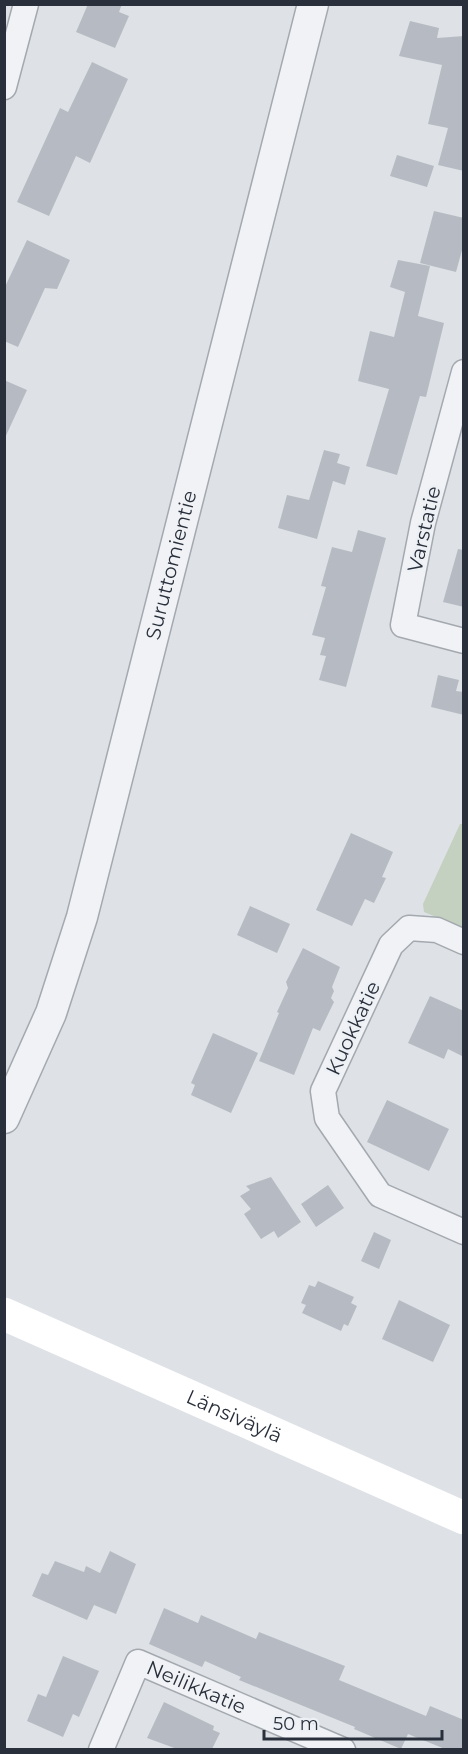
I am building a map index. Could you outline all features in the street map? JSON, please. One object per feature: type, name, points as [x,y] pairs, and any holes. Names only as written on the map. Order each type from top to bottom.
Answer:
[{"type":"main road","name":"Länsiväylä","points":[[4,1314],[464,1518]]},
{"type":"street","points":[[4,87],[26,4]]},
{"type":"street","name":"Suruttomientie","points":[[4,1118],[51,1013],[82,917],[313,4]]},
{"type":"street","name":"Varstatie","points":[[464,372],[423,523],[403,625],[464,641]]},
{"type":"street","name":"Kuokkatie","points":[[464,942],[437,930],[410,928],[391,945],[323,1091],[327,1118],[380,1195],[464,1232]]},
{"type":"street","name":"Neilikkatie","points":[[101,1749],[138,1662],[343,1749]]},
{"type":"green space","points":[[460,824],[463,824],[463,928],[424,912],[423,904]]},
{"type":"building","points":[[88,4],[122,4],[119,12],[129,16],[115,48],[76,32]]},
{"type":"building","points":[[410,21],[439,28],[437,38],[464,36],[464,171],[438,165],[448,128],[428,124],[442,65],[399,56]]},
{"type":"building","points":[[92,62],[128,79],[90,163],[76,156],[49,216],[17,202],[60,108],[68,112]]},
{"type":"building","points":[[397,155],[434,166],[427,187],[390,176]]},
{"type":"building","points":[[434,211],[464,218],[464,243],[456,272],[420,263]]},
{"type":"building","points":[[27,240],[70,260],[57,289],[45,288],[18,347],[4,341],[4,289]]},
{"type":"building","points":[[398,260],[430,266],[418,316],[444,323],[426,397],[420,396],[397,475],[366,466],[389,389],[358,381],[370,331],[394,337],[405,292],[390,287]]},
{"type":"building","points":[[4,380],[27,390],[4,440]]},
{"type":"building","points":[[324,450],[340,454],[337,463],[350,467],[345,485],[333,481],[317,539],[278,528],[287,495],[309,500]]},
{"type":"building","points":[[358,530],[386,538],[346,687],[319,680],[326,656],[320,655],[325,638],[312,635],[326,587],[321,586],[332,547],[352,552]]},
{"type":"building","points":[[458,549],[464,550],[464,607],[443,602]]},
{"type":"building","points":[[438,675],[459,680],[456,691],[464,692],[464,715],[431,707]]},
{"type":"building","points":[[351,833],[393,852],[382,877],[386,878],[374,903],[365,899],[352,926],[316,910]]},
{"type":"building","points":[[250,906],[290,924],[277,953],[237,935]]},
{"type":"building","points":[[303,948],[340,967],[332,987],[334,991],[331,998],[334,1002],[320,1031],[313,1028],[294,1075],[259,1061],[288,988],[286,982]]},
{"type":"building","points":[[430,996],[464,1011],[464,1057],[448,1049],[444,1059],[408,1043]]},
{"type":"building","points":[[213,1033],[258,1053],[231,1113],[191,1095],[195,1085],[191,1083]]},
{"type":"building","points":[[387,1100],[449,1129],[429,1171],[367,1142]]},
{"type":"building","points":[[271,1177],[301,1222],[278,1238],[274,1231],[261,1239],[244,1214],[251,1209],[240,1196],[250,1190],[246,1186]]},
{"type":"building","points":[[328,1185],[344,1208],[316,1227],[301,1204]]},
{"type":"building","points":[[374,1232],[391,1240],[379,1269],[361,1261]]},
{"type":"building","points":[[318,1281],[354,1297],[351,1303],[357,1306],[348,1326],[344,1324],[341,1331],[302,1313],[306,1305],[301,1303],[309,1285],[315,1287]]},
{"type":"building","points":[[399,1300],[450,1325],[433,1362],[382,1339]]},
{"type":"building","points":[[110,1551],[136,1564],[116,1614],[94,1605],[87,1620],[32,1596],[42,1573],[48,1575],[55,1561],[84,1572],[86,1566],[100,1573]]},
{"type":"building","points":[[164,1608],[198,1623],[201,1615],[256,1639],[259,1632],[345,1666],[339,1680],[426,1716],[430,1706],[464,1720],[464,1749],[445,1749],[408,1734],[401,1749],[354,1729],[355,1727],[239,1680],[241,1677],[205,1661],[202,1667],[149,1644]]},
{"type":"building","points":[[63,1656],[99,1671],[79,1717],[73,1714],[63,1737],[27,1721],[38,1694],[46,1697]]},
{"type":"building","points":[[164,1702],[214,1726],[213,1730],[220,1733],[212,1749],[177,1749],[147,1738]]}]
